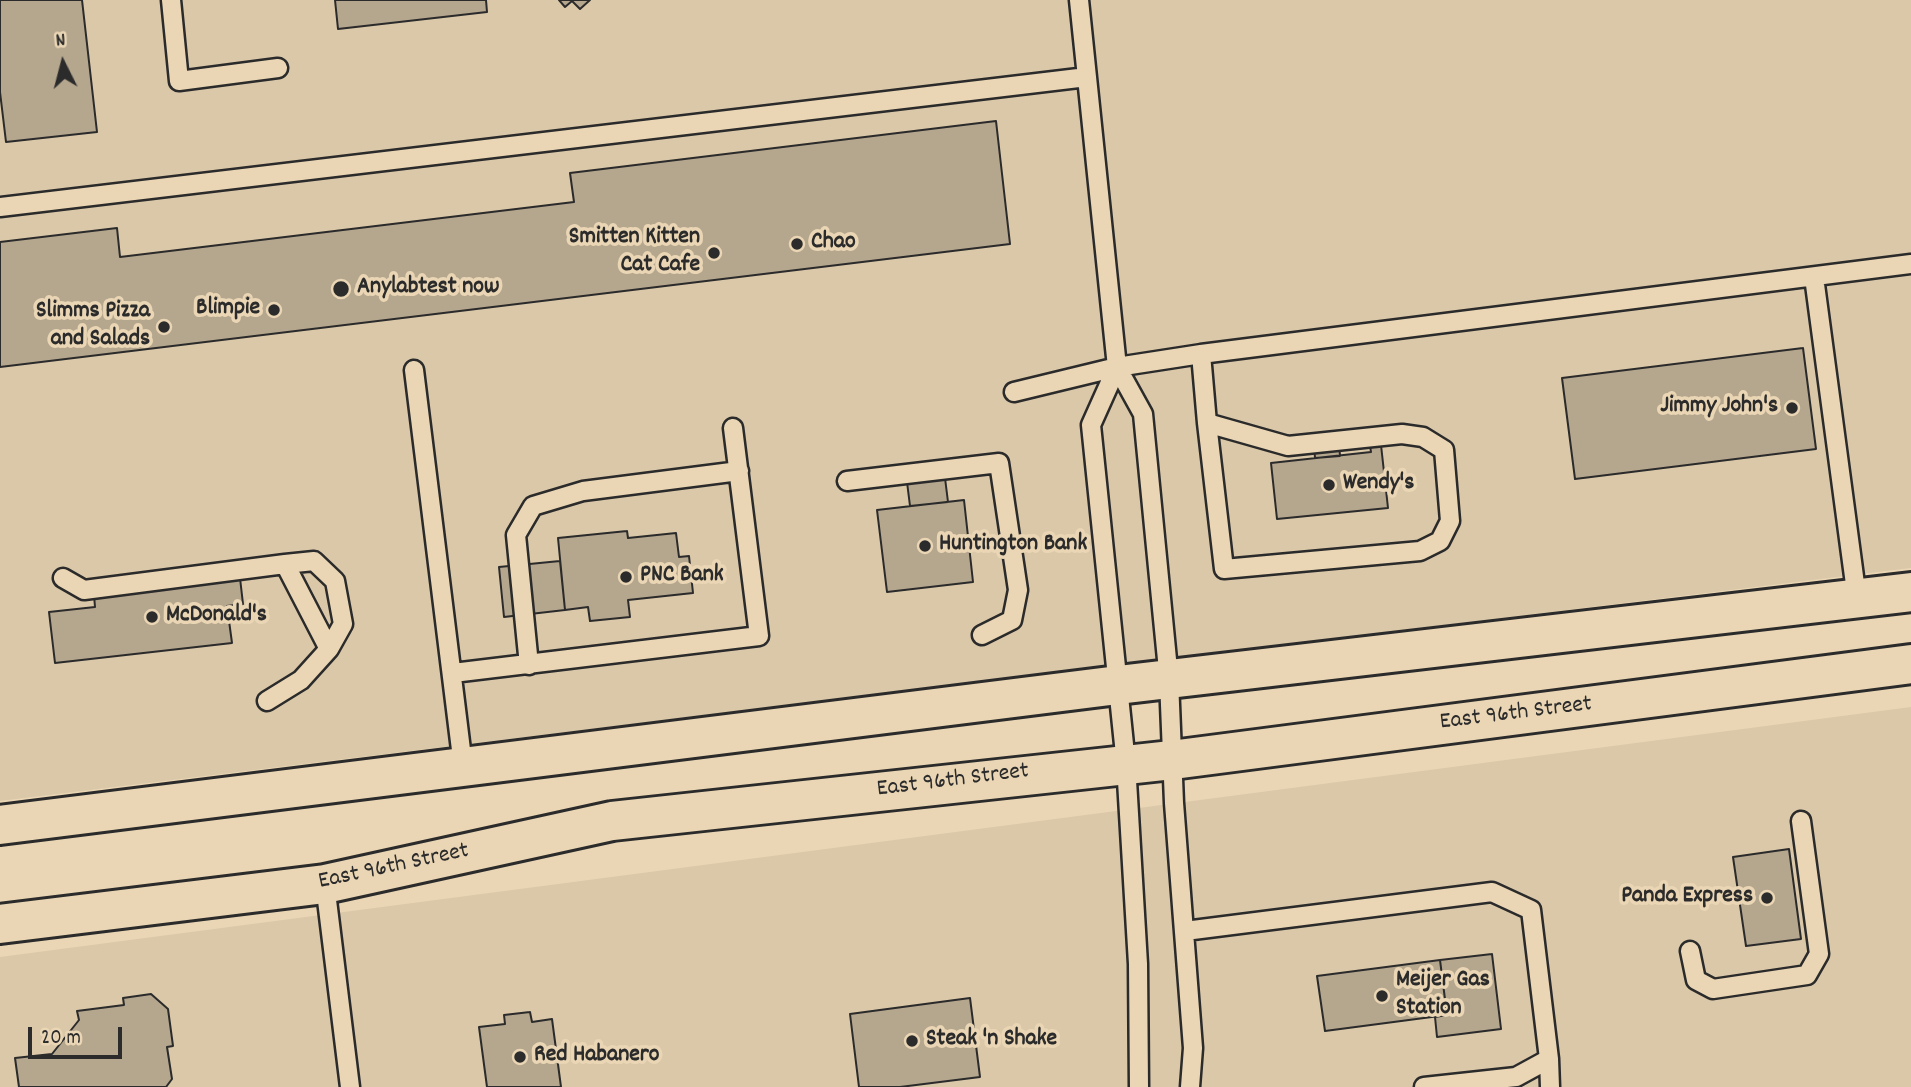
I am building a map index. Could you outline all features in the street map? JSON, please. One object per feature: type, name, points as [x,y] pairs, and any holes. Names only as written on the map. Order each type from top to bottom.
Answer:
[{"type":"main road","points":[[0,825],[1118,685],[1911,592]]},
{"type":"main road","name":"East 96th Street","points":[[0,924],[325,884],[612,821],[1172,760],[1911,664]]},
{"type":"lane","points":[[171,0],[179,81],[278,68]]},
{"type":"lane","points":[[1079,0],[1117,367],[1143,414],[1170,680],[1172,760],[1193,1048],[1190,1087]]},
{"type":"lane","points":[[0,207],[1087,77]]},
{"type":"lane","points":[[1014,392],[1117,367],[1200,354],[1911,264]]},
{"type":"lane","points":[[1814,277],[1857,599]]},
{"type":"lane","points":[[1200,354],[1207,422],[1224,569],[1420,551],[1440,541],[1450,521],[1444,450],[1423,437],[1402,435],[1288,446],[1207,422]]},
{"type":"lane","points":[[1117,367],[1091,425],[1126,764],[1138,964],[1139,1087]]},
{"type":"lane","points":[[414,370],[463,766]]},
{"type":"lane","points":[[453,673],[759,636],[733,428]]},
{"type":"lane","points":[[847,481],[999,463],[1018,590],[1012,620],[982,635]]},
{"type":"lane","points":[[529,665],[516,536],[533,506],[583,491],[739,471]]},
{"type":"lane","points":[[63,578],[84,590],[314,561],[335,581],[343,624],[329,649],[302,680],[267,701]]},
{"type":"lane","points":[[285,564],[329,649]]},
{"type":"lane","points":[[1690,951],[1696,980],[1713,989],[1807,975],[1819,954],[1801,821]]},
{"type":"lane","points":[[325,884],[350,1087]]},
{"type":"lane","points":[[1185,931],[1492,892],[1531,910],[1550,1087]]},
{"type":"lane","points":[[1424,1087],[1522,1082],[1549,1059]]},
{"type":"shaded area","points":[[0,0],[1911,0],[1911,568],[0,801]]},
{"type":"shaded area","points":[[1911,707],[1911,1087],[0,1087],[0,957]]},
{"type":"building","points":[[0,0],[82,0],[97,132],[6,142],[0,92]]},
{"type":"building","points":[[335,0],[486,0],[487,12],[338,29]]},
{"type":"building","points":[[559,0],[590,0],[580,9],[572,1],[565,7]]},
{"type":"building","points":[[996,121],[1010,244],[0,367],[0,242],[117,228],[120,257],[574,202],[570,173]]},
{"type":"building","points":[[1803,348],[1816,449],[1575,479],[1562,378]]},
{"type":"building","points":[[1338,432],[1340,456],[1315,458],[1313,434]]},
{"type":"building","name":"Wendy's","points":[[1381,445],[1388,508],[1277,519],[1271,463],[1371,452],[1370,446]]},
{"type":"building","points":[[943,462],[948,502],[910,506],[905,466]]},
{"type":"building","name":"Huntington Bank","points":[[964,500],[973,582],[887,592],[877,510]]},
{"type":"building","name":"PNC Bank","points":[[627,531],[628,538],[676,533],[679,557],[689,556],[693,593],[628,600],[630,617],[590,621],[588,607],[565,610],[558,538]]},
{"type":"building","points":[[560,561],[565,610],[504,617],[499,567]]},
{"type":"building","points":[[240,578],[243,604],[227,606],[232,643],[55,663],[49,612],[95,607],[94,595]]},
{"type":"building","name":"Panda Express","points":[[1789,849],[1801,939],[1746,946],[1733,857]]},
{"type":"building","points":[[1492,954],[1501,1029],[1437,1037],[1435,1017],[1447,1015],[1440,960]]},
{"type":"building","name":"Meijer Gas Station","points":[[1440,960],[1447,1015],[1325,1031],[1317,976]]},
{"type":"building","points":[[151,994],[168,1009],[173,1046],[167,1047],[172,1079],[166,1087],[19,1087],[15,1058],[52,1054],[79,1020],[77,1011],[124,1005],[123,998]]},
{"type":"building","points":[[970,998],[980,1077],[900,1087],[859,1087],[850,1014]]},
{"type":"building","name":"Red Habanero","points":[[530,1012],[532,1022],[552,1019],[561,1087],[487,1087],[479,1027],[505,1024],[504,1015]]},
{"type":"place","name":"Chao","points":[[797,244]]},
{"type":"place","name":"Smitten Kitten Cat Cafe","points":[[714,253]]},
{"type":"place","name":"Anylabtest now","points":[[341,289]]},
{"type":"place","name":"Blimpie","points":[[274,310]]},
{"type":"place","name":"Slimms Pizza and Salads","points":[[164,327]]},
{"type":"place","name":"Jimmy John's","points":[[1792,408]]},
{"type":"place","name":"Wendy's","points":[[1329,485]]},
{"type":"place","name":"Huntington Bank","points":[[925,546]]},
{"type":"place","name":"PNC Bank","points":[[626,577]]},
{"type":"place","name":"McDonald's","points":[[152,617]]},
{"type":"place","name":"Panda Express","points":[[1767,898]]},
{"type":"place","name":"Meijer Gas Station","points":[[1382,996]]},
{"type":"place","name":"Steak 'n Shake","points":[[912,1041]]},
{"type":"place","name":"Red Habanero","points":[[520,1057]]}]
